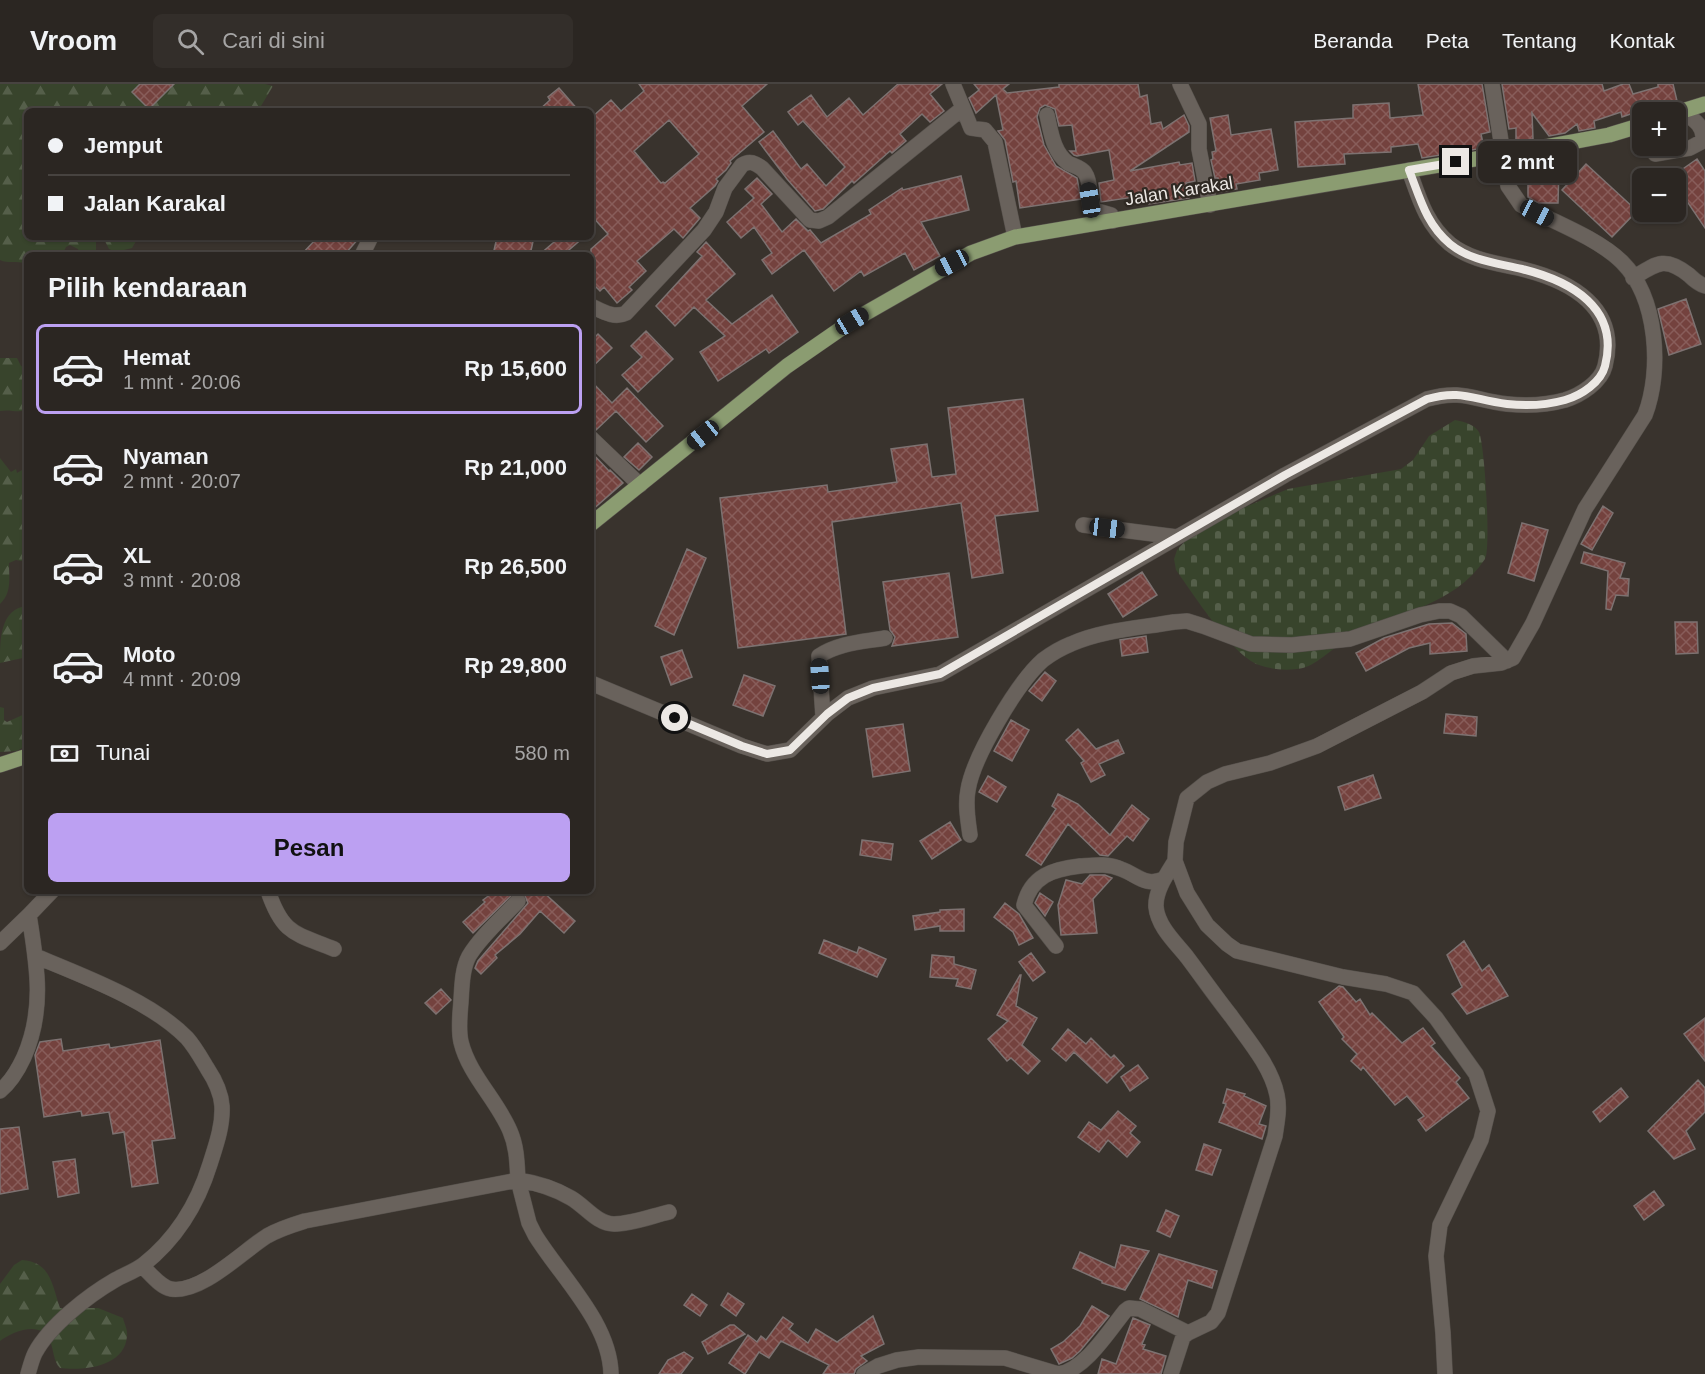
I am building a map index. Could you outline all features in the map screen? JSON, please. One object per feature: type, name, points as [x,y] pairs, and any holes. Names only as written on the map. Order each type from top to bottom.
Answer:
[{"type":"main road","points":[[1686,110],[1705,104]]},
{"type":"main road","name":"Jalan Karakal","points":[[594,522],[787,366],[852,321],[971,253],[1015,237],[1502,155],[1609,135],[1632,128]]},
{"type":"main road","points":[[0,765],[24,757]]},
{"type":"street","points":[[953,84],[971,128],[985,130],[994,142],[1015,237]]},
{"type":"street","points":[[1179,84],[1199,124],[1199,149],[1210,205]]},
{"type":"street","points":[[1445,1374],[1436,1256],[1440,1225],[1480,1140],[1488,1111],[1476,1074],[1436,1018],[1413,993],[1386,984],[1343,977],[1237,951],[1217,936],[1196,909],[1175,861],[1176,842],[1187,798],[1207,782],[1225,774],[1278,760],[1317,746],[1422,692],[1451,673],[1513,658],[1521,646],[1585,510],[1645,415],[1651,398],[1654,368],[1652,331],[1647,307],[1633,278],[1622,262],[1592,241],[1521,205],[1508,186],[1492,84]]},
{"type":"street","points":[[594,307],[612,315],[621,316],[626,313],[704,230],[716,212],[725,188],[746,163],[753,162],[762,168],[804,215],[810,220],[819,221],[828,217],[963,108]]},
{"type":"street","points":[[1047,115],[1058,151],[1066,162],[1086,174],[1094,210],[1111,215],[1113,221]]},
{"type":"street","points":[[1686,117],[1704,132],[1703,141],[1686,149]]},
{"type":"street","points":[[594,684],[742,746],[767,754],[790,750],[838,704],[861,692],[940,674],[1285,475],[1427,399],[1449,394],[1518,405],[1564,400],[1583,392],[1592,385],[1603,372],[1607,358],[1607,332],[1603,318],[1596,307],[1587,298],[1557,281],[1522,269],[1483,261],[1464,254],[1450,244],[1424,211],[1409,170]]},
{"type":"street","points":[[1633,278],[1653,265],[1667,262],[1677,266],[1705,286]]},
{"type":"street","points":[[594,441],[640,485]]},
{"type":"street","points":[[1083,525],[1177,537]]},
{"type":"street","points":[[970,835],[966,806],[967,791],[971,774],[982,748],[1025,679],[1043,661],[1071,644],[1089,637],[1187,621],[1251,644],[1292,645],[1350,639],[1420,615],[1450,611],[1461,616],[1507,661]]},
{"type":"street","points":[[823,717],[819,656],[829,649],[885,638]]},
{"type":"street","points":[[1171,1374],[1183,1337],[1211,1322],[1218,1313],[1275,1136],[1278,1111],[1274,1082],[1259,1055],[1169,936],[1160,920],[1156,908],[1157,896],[1175,861]]},
{"type":"street","points":[[1056,946],[1024,905],[1027,892],[1043,876],[1060,869],[1101,864],[1122,869],[1139,879],[1156,882],[1164,879]]},
{"type":"street","points":[[0,943],[49,894]]},
{"type":"street","points":[[269,894],[281,921],[287,928],[334,949]]},
{"type":"street","points":[[518,901],[479,944],[466,963],[461,992],[461,1043],[466,1056],[499,1107],[510,1131],[518,1160],[518,1180],[529,1223],[602,1331],[610,1359],[611,1374]]},
{"type":"street","points":[[0,1091],[12,1078],[20,1064],[34,1031],[38,1010],[38,985],[29,915]]},
{"type":"street","points":[[28,1374],[35,1353],[66,1315],[113,1281],[142,1266],[164,1246],[180,1226],[201,1192],[222,1120],[222,1106],[217,1085],[199,1054],[187,1039],[142,1005],[35,956]]},
{"type":"street","points":[[142,1266],[163,1286],[173,1289],[181,1288],[205,1279],[226,1267],[267,1236],[286,1227],[305,1221],[518,1180],[541,1184],[558,1191],[574,1199],[596,1217],[613,1224],[669,1212]]},
{"type":"street","points":[[864,1374],[878,1366],[897,1360],[919,1357],[1005,1358],[1058,1374],[1064,1373],[1085,1359],[1130,1308],[1140,1309],[1188,1333]]},
{"type":"green space","points":[[0,84],[265,84],[273,86],[261,108],[24,108],[24,240],[96,240],[96,252],[79,252],[70,245],[64,252],[24,252],[24,263],[0,260]]},
{"type":"green space","points":[[104,240],[136,240],[132,248],[116,252],[109,249]]},
{"type":"green space","points":[[0,358],[17,358],[24,368],[24,410],[0,411]]},
{"type":"green space","points":[[1455,420],[1474,427],[1479,432],[1486,497],[1487,551],[1485,559],[1472,575],[1441,598],[1349,638],[1309,666],[1292,670],[1276,669],[1259,665],[1237,649],[1214,623],[1176,570],[1174,559],[1177,550],[1198,527],[1288,489],[1401,469],[1413,460],[1429,436]]},
{"type":"green space","points":[[0,458],[11,472],[16,469],[17,473],[24,469],[24,561],[16,560],[9,563],[8,590],[0,604]]},
{"type":"green space","points":[[24,607],[24,658],[0,663],[3,627],[11,613]]},
{"type":"green space","points":[[0,707],[4,708],[4,720],[7,722],[24,714],[24,747],[17,751],[0,752]]},
{"type":"green space","points":[[22,1260],[39,1265],[45,1270],[60,1308],[98,1308],[123,1318],[127,1336],[119,1354],[111,1361],[101,1365],[69,1369],[60,1368],[50,1341],[41,1331],[27,1329],[0,1341],[0,1284],[14,1265]]},
{"type":"building","points":[[140,84],[174,84],[150,108],[132,92]]},
{"type":"building","points":[[639,84],[767,84],[742,106],[764,132],[730,161],[726,170],[716,179],[718,181],[715,186],[690,208],[700,218],[683,238],[674,229],[637,261],[646,271],[629,287],[632,290],[617,303],[604,287],[600,291],[594,285],[594,252],[591,252],[591,249],[608,234],[594,218],[594,115],[611,100],[621,111],[644,91]],"holes":[[[669,120],[699,154],[665,183],[661,183],[634,151]]]},
{"type":"building","points":[[898,84],[942,84],[930,94],[944,111],[930,122],[922,114],[900,134],[906,141],[892,153],[890,151],[854,183],[852,181],[823,209],[815,211],[759,142],[773,131],[801,169],[807,164],[826,186],[845,167],[803,121],[798,125],[788,112],[811,95],[827,117],[849,98],[863,115]]},
{"type":"building","points":[[974,84],[1009,84],[1003,89],[1007,93],[1059,87],[1059,84],[1138,84],[1140,97],[1147,95],[1151,124],[1161,122],[1163,129],[1184,115],[1189,132],[1130,171],[1179,162],[1180,165],[1192,163],[1195,181],[1186,183],[1189,198],[1149,204],[1147,195],[1101,202],[1099,183],[1114,180],[1109,150],[1074,155],[1070,151],[1076,151],[1072,125],[1059,126],[1055,109],[1045,105],[1040,108],[1037,117],[1044,145],[1056,166],[1077,178],[1081,199],[1020,208],[1016,181],[1013,182],[1005,140],[998,131],[1003,130],[996,95],[976,113],[969,98],[979,90]]},
{"type":"building","points":[[1418,84],[1482,84],[1490,132],[1481,134],[1484,148],[1422,158],[1418,144],[1391,147],[1391,152],[1344,154],[1345,164],[1298,167],[1295,122],[1353,118],[1353,105],[1389,103],[1390,118],[1423,115]]},
{"type":"building","points":[[1502,84],[1602,84],[1604,91],[1629,84],[1633,94],[1658,87],[1658,84],[1673,84],[1677,101],[1632,102],[1632,114],[1622,117],[1621,112],[1594,121],[1595,128],[1579,131],[1577,124],[1565,133],[1549,136],[1532,113],[1533,139],[1516,142],[1516,128],[1509,129]]},
{"type":"building","points":[[559,88],[576,108],[541,108],[550,100],[548,97]]},
{"type":"building","points":[[1228,115],[1231,135],[1271,129],[1278,170],[1259,173],[1260,180],[1236,184],[1237,189],[1220,192],[1218,178],[1215,178],[1211,160],[1213,159],[1212,152],[1216,151],[1210,118]]},
{"type":"building","points":[[1697,159],[1705,171],[1705,228],[1686,200],[1684,168]]},
{"type":"building","points":[[1586,164],[1632,206],[1632,216],[1612,237],[1562,190]]},
{"type":"building","points":[[1528,166],[1559,167],[1558,203],[1538,203],[1528,197]]},
{"type":"building","points":[[961,176],[969,210],[921,222],[940,256],[914,270],[905,253],[864,276],[861,271],[834,291],[804,250],[772,274],[762,260],[772,253],[754,227],[741,238],[727,222],[754,198],[745,189],[757,178],[772,194],[761,204],[782,232],[796,219],[821,243],[871,214],[869,210],[902,188],[903,190]]},
{"type":"building","points":[[315,240],[357,240],[347,252],[304,252]]},
{"type":"building","points":[[496,240],[533,240],[531,252],[494,252]]},
{"type":"building","points":[[556,240],[580,240],[566,252],[542,252]]},
{"type":"building","points":[[706,242],[735,274],[706,300],[732,324],[772,295],[798,332],[769,353],[766,349],[718,381],[700,352],[725,336],[694,307],[675,326],[656,306],[702,256],[697,252]]},
{"type":"building","points":[[1686,299],[1701,344],[1669,355],[1658,309]]},
{"type":"building","points":[[646,331],[673,359],[638,392],[622,375],[642,357],[631,346]]},
{"type":"building","points":[[598,334],[612,348],[594,365],[594,338]]},
{"type":"building","points":[[594,384],[612,403],[627,388],[663,426],[646,442],[616,411],[594,430]]},
{"type":"building","points":[[1023,399],[1038,511],[995,516],[1003,573],[972,578],[961,503],[832,522],[846,634],[738,648],[720,498],[827,485],[828,492],[897,482],[891,449],[927,444],[932,477],[956,474],[948,408]]},
{"type":"building","points":[[638,443],[652,457],[639,470],[624,457]]},
{"type":"building","points":[[594,455],[609,471],[623,483],[594,508]]},
{"type":"building","points":[[1603,506],[1613,513],[1592,550],[1581,544]]},
{"type":"building","points":[[1522,523],[1548,530],[1534,581],[1508,573]]},
{"type":"building","points":[[687,549],[706,558],[674,635],[655,626]]},
{"type":"building","points":[[1584,552],[1625,563],[1620,578],[1629,579],[1628,596],[1616,595],[1611,610],[1606,609],[1608,571],[1581,563]]},
{"type":"building","points":[[1142,572],[1157,595],[1123,617],[1108,594]]},
{"type":"building","points":[[949,573],[958,637],[892,646],[895,637],[890,630],[883,582]]},
{"type":"building","points":[[1675,622],[1697,622],[1698,653],[1676,654]]},
{"type":"building","points":[[1452,623],[1466,634],[1467,651],[1430,654],[1430,643],[1409,648],[1366,671],[1356,653],[1384,638],[1429,624]]},
{"type":"building","points":[[1146,636],[1148,652],[1122,656],[1120,640]]},
{"type":"building","points":[[682,650],[692,677],[671,685],[661,657]]},
{"type":"building","points":[[1045,672],[1056,681],[1042,701],[1029,691]]},
{"type":"building","points":[[744,675],[775,686],[763,716],[733,705]]},
{"type":"building","points":[[1446,714],[1477,717],[1476,736],[1444,733]]},
{"type":"building","points":[[1011,720],[1029,730],[1012,761],[994,751]]},
{"type":"building","points":[[903,724],[910,771],[873,777],[866,729]]},
{"type":"building","points":[[1078,729],[1096,749],[1118,740],[1124,753],[1099,764],[1105,775],[1091,782],[1081,763],[1084,761],[1066,740]]},
{"type":"building","points":[[1373,775],[1381,798],[1345,810],[1338,787]]},
{"type":"building","points":[[988,776],[1006,787],[997,802],[979,792]]},
{"type":"building","points":[[1058,794],[1078,804],[1110,835],[1132,805],[1149,819],[1133,841],[1127,836],[1108,856],[1100,855],[1068,824],[1041,865],[1026,855],[1056,809],[1052,806]]},
{"type":"building","points":[[950,822],[961,840],[932,859],[920,841]]},
{"type":"building","points":[[862,840],[893,844],[891,860],[860,855]]},
{"type":"building","points":[[1090,875],[1105,875],[1112,878],[1093,899],[1097,933],[1061,935],[1058,905],[1066,880],[1082,884]]},
{"type":"building","points":[[1040,893],[1053,902],[1045,916],[1035,903]]},
{"type":"building","points":[[491,894],[513,894],[473,933],[463,922],[485,902],[483,900]]},
{"type":"building","points":[[524,894],[545,894],[575,921],[564,933],[540,911],[520,934],[495,955],[497,958],[481,974],[475,968],[478,961],[528,903]]},
{"type":"building","points":[[1005,903],[1019,914],[1033,938],[1019,945],[1013,932],[994,917]]},
{"type":"building","points":[[964,909],[964,931],[940,931],[940,926],[915,930],[913,916],[940,912],[940,910]]},
{"type":"building","points":[[824,940],[857,953],[859,947],[886,959],[877,977],[819,953]]},
{"type":"building","points":[[1464,941],[1482,971],[1489,965],[1508,996],[1467,1014],[1452,994],[1462,987],[1447,955]]},
{"type":"building","points":[[1031,953],[1045,972],[1033,981],[1019,962]]},
{"type":"building","points":[[932,955],[954,957],[954,964],[976,970],[971,989],[956,986],[958,979],[930,977]]},
{"type":"building","points":[[1020,975],[1016,1006],[1037,1018],[1022,1045],[1040,1061],[1028,1074],[1011,1058],[1007,1061],[988,1039],[1008,1021],[997,1015]]},
{"type":"building","points":[[1339,986],[1343,987],[1356,1002],[1360,999],[1370,1015],[1372,1013],[1402,1043],[1423,1028],[1435,1043],[1431,1046],[1460,1078],[1456,1082],[1469,1098],[1426,1131],[1418,1120],[1424,1116],[1407,1096],[1395,1105],[1363,1067],[1361,1070],[1351,1061],[1357,1054],[1342,1039],[1344,1037],[1319,1002]]},
{"type":"building","points":[[441,989],[451,1000],[436,1014],[425,1003]]},
{"type":"building","points":[[1705,1018],[1705,1061],[1684,1034]]},
{"type":"building","points":[[1068,1029],[1086,1044],[1091,1038],[1111,1058],[1114,1055],[1124,1066],[1107,1083],[1074,1052],[1066,1061],[1052,1049]]},
{"type":"building","points":[[61,1039],[63,1051],[109,1044],[110,1048],[160,1040],[175,1138],[152,1141],[158,1183],[132,1187],[124,1132],[113,1134],[109,1112],[82,1116],[81,1111],[44,1117],[35,1055],[40,1042]]},
{"type":"building","points":[[1138,1065],[1148,1078],[1130,1091],[1121,1077]]},
{"type":"building","points":[[1698,1080],[1705,1088],[1705,1112],[1686,1131],[1695,1149],[1674,1159],[1648,1131]]},
{"type":"building","points":[[1621,1088],[1628,1097],[1600,1122],[1593,1112]]},
{"type":"building","points":[[1227,1089],[1245,1094],[1244,1096],[1266,1106],[1259,1124],[1266,1126],[1262,1139],[1219,1122],[1226,1104],[1223,1103]]},
{"type":"building","points":[[1118,1111],[1136,1126],[1130,1133],[1140,1142],[1127,1157],[1108,1140],[1099,1152],[1078,1137],[1089,1122],[1101,1130]]},
{"type":"building","points":[[19,1127],[28,1189],[0,1194],[0,1129]]},
{"type":"building","points":[[1204,1144],[1221,1150],[1212,1175],[1196,1170]]},
{"type":"building","points":[[75,1159],[79,1193],[58,1197],[53,1162]]},
{"type":"building","points":[[1654,1191],[1664,1205],[1644,1220],[1634,1206]]},
{"type":"building","points":[[1166,1210],[1179,1216],[1170,1237],[1157,1231]]},
{"type":"building","points":[[1121,1245],[1149,1251],[1125,1290],[1102,1283],[1073,1268],[1080,1252],[1115,1268]]},
{"type":"building","points":[[1159,1254],[1217,1271],[1212,1288],[1188,1280],[1178,1317],[1140,1299]]},
{"type":"building","points":[[728,1293],[744,1304],[736,1316],[721,1305]]},
{"type":"building","points":[[692,1294],[707,1305],[700,1316],[684,1305]]},
{"type":"building","points":[[1092,1306],[1109,1316],[1080,1351],[1059,1364],[1051,1349],[1063,1342],[1080,1326]]},
{"type":"building","points":[[873,1316],[884,1344],[861,1356],[867,1361],[856,1369],[854,1374],[823,1374],[829,1365],[781,1341],[769,1358],[759,1352],[745,1374],[729,1363],[748,1335],[757,1342],[761,1336],[766,1340],[783,1317],[793,1324],[789,1329],[808,1343],[816,1329],[837,1342]]},
{"type":"building","points":[[1133,1318],[1150,1325],[1142,1344],[1145,1345],[1143,1349],[1166,1356],[1161,1374],[1098,1374],[1102,1359],[1116,1364]]},
{"type":"building","points":[[730,1325],[734,1325],[745,1334],[708,1354],[702,1342]]},
{"type":"building","points":[[684,1352],[693,1358],[681,1374],[659,1374],[668,1360]]},
{"type":"route","points":[[675,718],[767,754],[790,750],[838,704],[848,698],[873,688],[940,674],[1285,475],[1427,399],[1449,394],[1518,405],[1564,400],[1583,392],[1603,372],[1607,358],[1608,341],[1603,318],[1587,298],[1557,281],[1464,254],[1438,232],[1424,211],[1409,170],[1456,162]]}]
